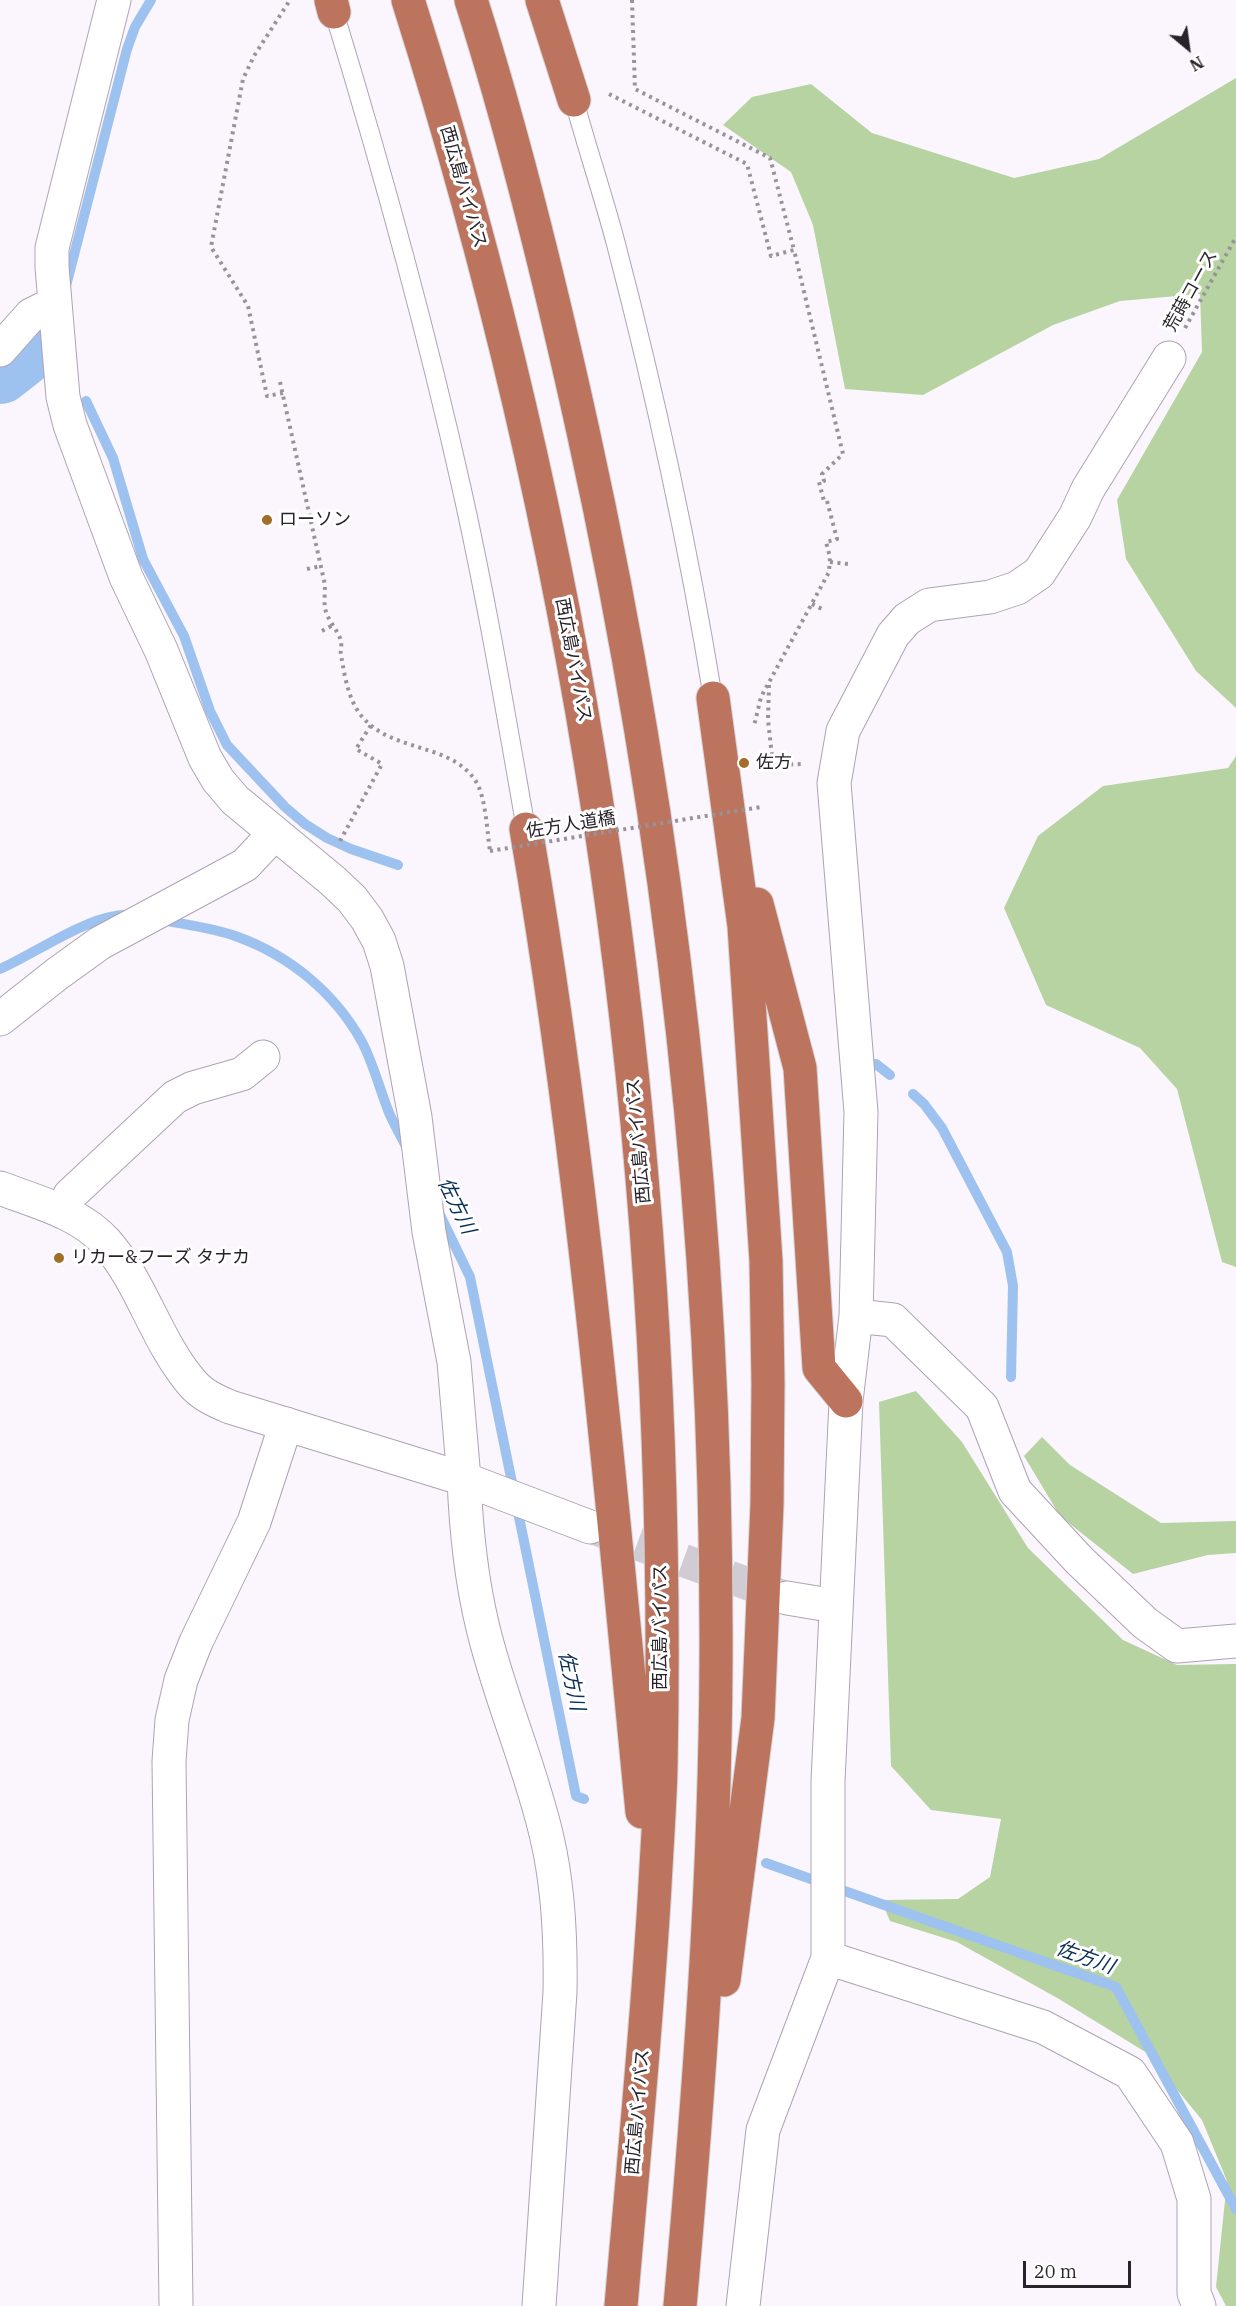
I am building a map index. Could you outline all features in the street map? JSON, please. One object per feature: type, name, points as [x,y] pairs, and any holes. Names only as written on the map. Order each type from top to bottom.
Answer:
[{"type":"highway","name":"西広島バイパス","points":[[408,0],[473,219],[536,472],[568,628],[596,785],[636,1101],[649,1260],[658,1418],[661,1774],[644,2047],[621,2306]]},
{"type":"highway","points":[[471,0],[526,190],[566,351],[601,512],[632,675],[658,838],[680,1002],[696,1166],[708,1331],[714,1496],[716,1662],[713,1827],[693,2157],[680,2306]]},
{"type":"highway","points":[[542,0],[587,95]]},
{"type":"highway","points":[[680,2306],[755,1748],[763,1616],[768,1383],[766,1261],[752,1028],[735,847],[713,698]]},
{"type":"highway","points":[[526,829],[543,928],[571,1126],[594,1326],[642,1811],[648,1913],[644,2047]]},
{"type":"highway","points":[[735,847],[759,910],[800,1068],[819,1368],[846,1401]]},
{"type":"street","points":[[114,0],[51,258],[65,407],[122,567],[161,650],[204,758],[218,780],[235,800],[328,876],[352,899],[368,919],[387,966],[415,1117],[429,1232],[454,1362],[469,1557],[492,1664],[547,1837],[557,1889],[561,1941],[560,1992],[539,2306]]},
{"type":"street","points":[[0,350],[31,315],[57,324]]},
{"type":"street","points":[[743,2306],[763,2130],[828,1958],[828,1781],[846,1401],[856,1316],[861,1112],[834,783],[843,731],[893,635],[907,620],[929,605],[990,597],[1017,588],[1039,573],[1075,517],[1088,489],[1169,358]]},
{"type":"street","points":[[0,1019],[78,958],[124,930],[244,865],[274,834]]},
{"type":"street","points":[[61,1211],[70,1196],[175,1097],[193,1088],[242,1074],[263,1057]]},
{"type":"street","points":[[0,1188],[61,1211],[84,1223],[105,1241],[121,1262],[180,1367],[192,1384],[210,1398],[230,1407],[464,1479],[590,1527]]},
{"type":"street","points":[[856,1316],[893,1320],[982,1407],[1015,1491],[1079,1560],[1145,1623],[1177,1646],[1236,1641]]},
{"type":"street","points":[[176,2306],[169,1761],[172,1720],[181,1680],[196,1642],[254,1522],[286,1424]]},
{"type":"street","points":[[787,1598],[836,1606]]},
{"type":"street","points":[[828,1958],[1043,2027],[1130,2073],[1177,2143],[1194,2199],[1194,2293],[1199,2306]]},
{"type":"lane","points":[[332,6],[404,256],[460,479],[490,625],[526,829]]},
{"type":"lane","points":[[587,95],[615,242],[697,600],[713,698]]},
{"type":"path","points":[[283,393],[267,396],[248,306],[211,247],[243,79],[254,56],[290,0]]},
{"type":"path","points":[[632,0],[635,89],[770,158],[843,454],[822,474],[824,481],[819,482],[824,501],[827,501],[830,510],[837,539],[826,542],[830,562],[829,572],[761,697]]},
{"type":"path","points":[[587,95],[747,164],[771,256],[794,250]]},
{"type":"path","name":"荒蒔コース","points":[[1169,358],[1236,237]]},
{"type":"path","points":[[780,245],[782,253]]},
{"type":"path","points":[[280,382],[325,585],[325,608],[341,642],[340,652],[347,685],[357,708],[371,725],[356,749],[382,764],[338,843]]},
{"type":"path","points":[[830,562],[848,564]]},
{"type":"path","points":[[307,569],[321,566]]},
{"type":"path","points":[[812,604],[822,609]]},
{"type":"path","points":[[322,631],[333,625]]},
{"type":"path","points":[[769,682],[768,720],[773,765],[837,764]]},
{"type":"path","name":"佐方人道橋","points":[[371,725],[396,741],[450,759],[465,768],[476,782],[482,798],[490,851],[761,807]]},
{"type":"green space","points":[[1236,78],[1236,708],[1196,671],[1126,559],[1117,500],[1202,352],[1200,294],[1120,301],[1053,325],[923,395],[845,389],[813,225],[791,172],[723,125],[752,97],[811,84],[872,133],[1014,178],[1099,159]]},
{"type":"green space","points":[[1236,756],[1236,1267],[1222,1262],[1177,1089],[1140,1048],[1046,1005],[1004,908],[1038,836],[1103,786],[1228,768]]},
{"type":"green space","points":[[916,1391],[962,1442],[1028,1548],[1123,1640],[1177,1665],[1236,1664],[1236,2306],[1226,2306],[1216,2287],[1227,2181],[1202,2120],[1147,2053],[1059,1999],[957,1942],[890,1921],[881,1900],[958,1899],[990,1877],[1001,1819],[931,1810],[891,1766],[879,1402]]},
{"type":"green space","points":[[1042,1437],[1070,1465],[1161,1523],[1236,1521],[1236,1553],[1208,1555],[1133,1574],[1060,1516],[1024,1456]]},
{"type":"waterway","points":[[66,286],[127,49],[135,27],[151,0]]},
{"type":"waterway","points":[[0,372],[33,346]]},
{"type":"waterway","points":[[9,365],[23,362],[43,372]]},
{"type":"waterway","points":[[86,401],[113,458],[143,559],[184,636],[210,711],[227,745],[285,807],[305,824],[351,849],[398,865]]},
{"type":"waterway","name":"佐方川","points":[[0,969],[82,927],[99,920],[131,915]]},
{"type":"waterway","name":"佐方川","points":[[162,920],[220,931],[257,945],[293,966],[325,992],[351,1024],[362,1042],[390,1115],[407,1148]]},
{"type":"waterway","points":[[876,1064],[890,1075]]},
{"type":"waterway","points":[[913,1094],[924,1104],[942,1128],[1007,1252],[1013,1286],[1011,1377]]},
{"type":"waterway","name":"佐方川","points":[[439,1213],[470,1277],[576,1796],[584,1799]]},
{"type":"waterway","name":"佐方川","points":[[766,1863],[811,1879]]},
{"type":"waterway","name":"佐方川","points":[[839,1889],[1116,1987],[1236,2209]]},
{"type":"tunnel","points":[[591,1527],[787,1598]]},
{"type":"place","name":"ローソン","points":[[267,520]]},
{"type":"place","name":"佐方","points":[[744,763]]},
{"type":"place","name":"リカー&フーズ タナカ","points":[[59,1258]]}]
